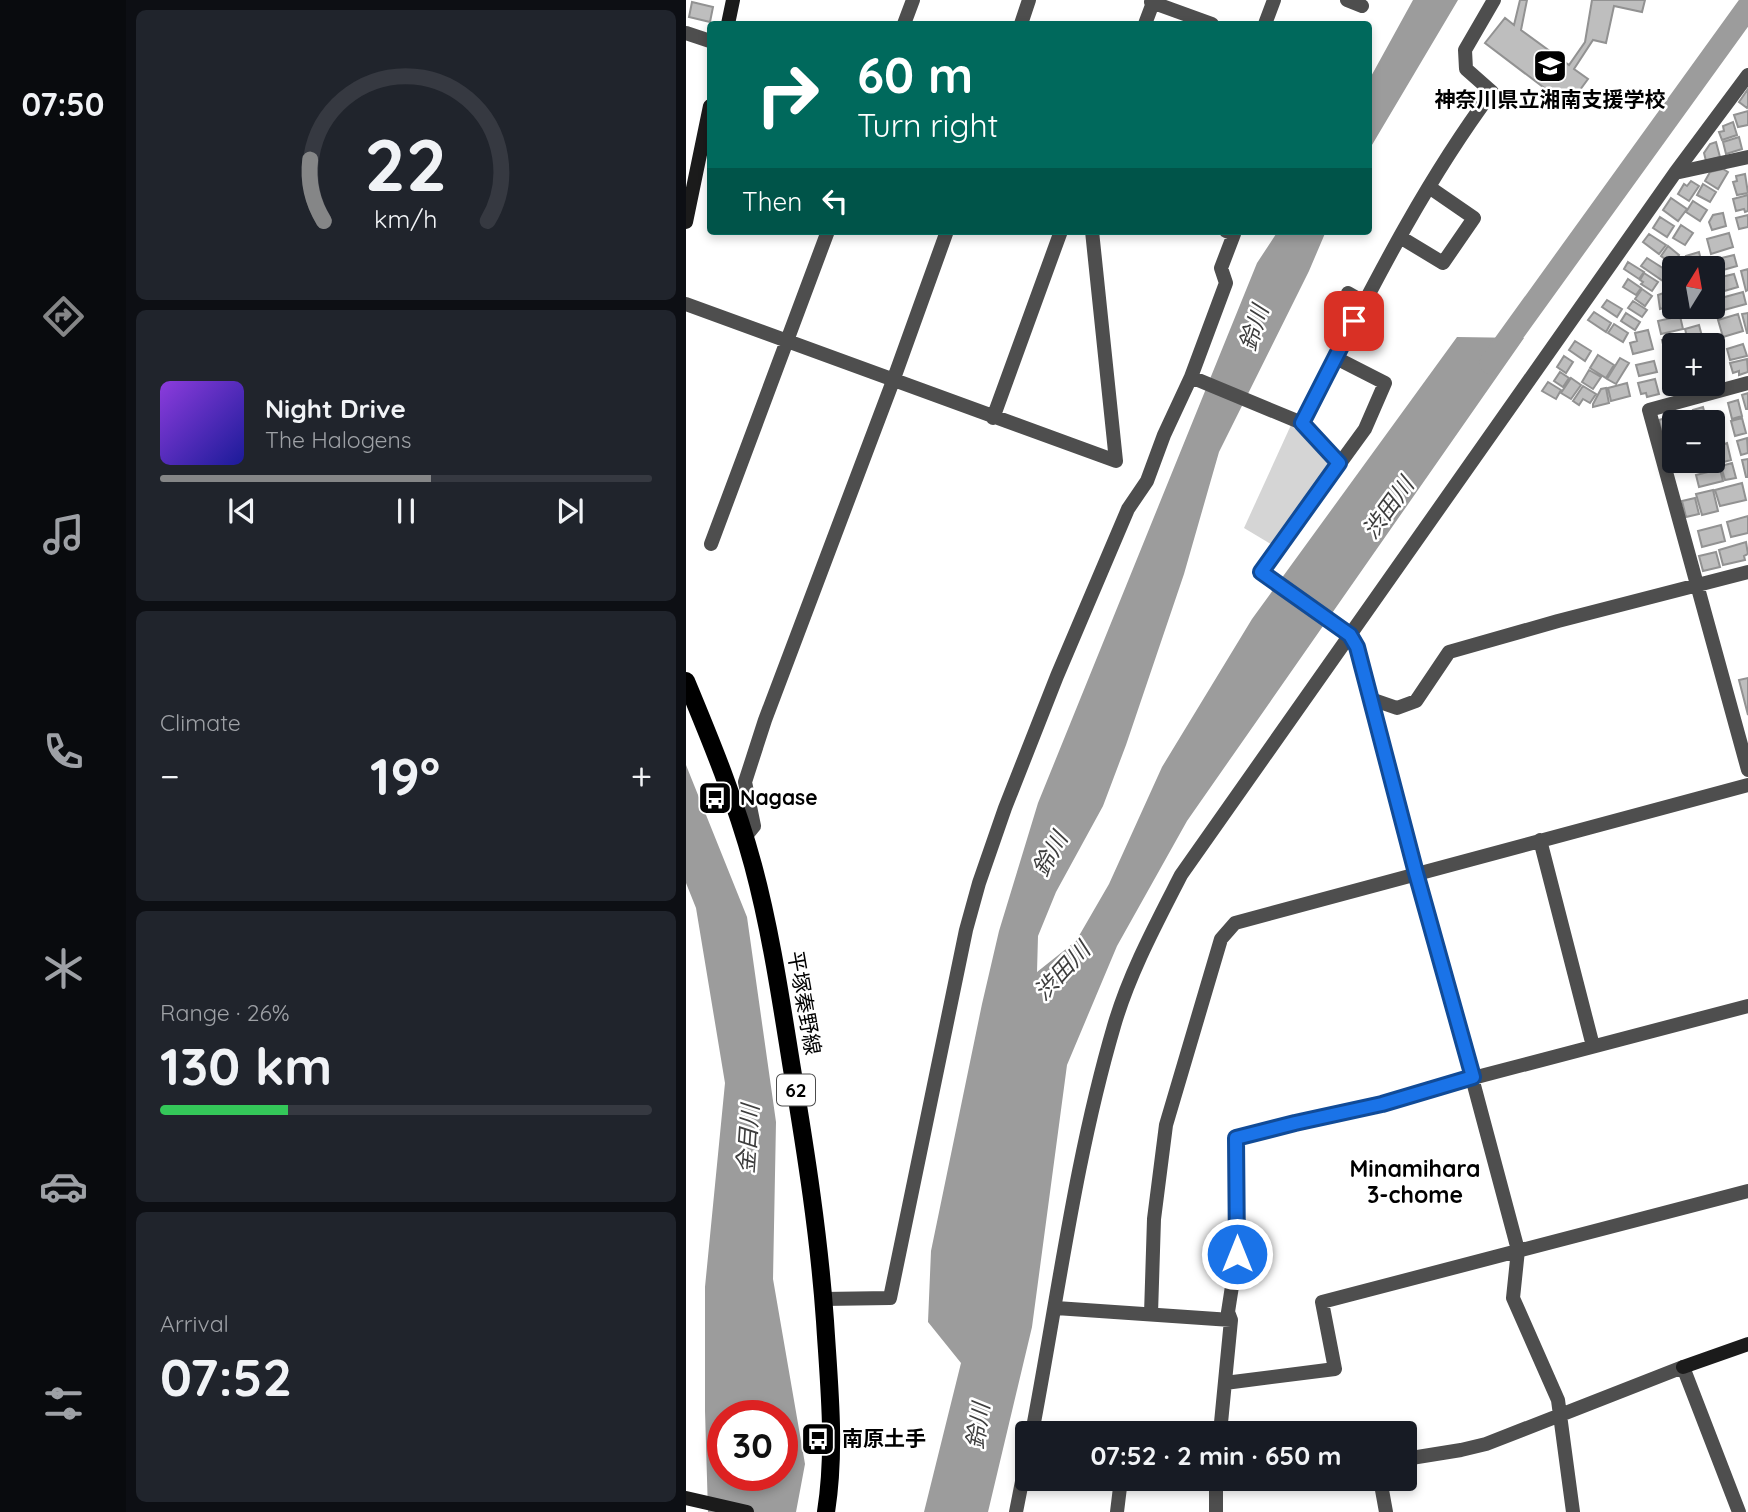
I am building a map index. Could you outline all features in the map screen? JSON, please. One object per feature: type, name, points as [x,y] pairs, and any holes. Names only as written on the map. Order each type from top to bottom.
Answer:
[{"type":"main road","name":"平塚秦野線","points":[[686,681],[709,735],[745,837],[762,902],[807,1158],[823,1299],[832,1442],[826,1512]]},
{"type":"street","points":[[729,21],[733,0]]},
{"type":"street","points":[[905,21],[913,0]]},
{"type":"street","points":[[1022,21],[1030,0]]},
{"type":"street","points":[[1266,21],[1274,0]]},
{"type":"street","points":[[1347,0],[1362,6]]},
{"type":"street","points":[[1302,423],[1400,237],[1458,137],[1492,92],[1466,69],[1465,50],[1494,0]]},
{"type":"street","points":[[1146,21],[1152,1],[1204,21]]},
{"type":"street","points":[[686,33],[707,40]]},
{"type":"street","points":[[1034,1421],[1072,1207],[1115,1024],[1149,937],[1181,875],[1675,173],[1748,75]]},
{"type":"street","points":[[686,222],[707,120]]},
{"type":"street","points":[[1675,173],[1748,158]]},
{"type":"street","points":[[1400,237],[1443,263],[1474,218],[1429,187]]},
{"type":"street","points":[[711,544],[827,235]]},
{"type":"street","points":[[745,837],[754,826],[745,782],[761,732],[946,235]]},
{"type":"street","points":[[993,418],[1060,235]]},
{"type":"street","points":[[686,304],[1116,461],[1092,235]]},
{"type":"street","points":[[823,1299],[890,1298],[966,930],[979,883],[1005,808],[1057,676],[1128,509],[1147,481],[1164,435],[1191,377],[1226,283],[1221,268],[1234,235]]},
{"type":"street","points":[[1348,293],[1364,302]]},
{"type":"street","points":[[1336,358],[1385,383],[1365,429],[1261,572],[1350,635],[1357,647],[1518,1250],[1513,1298],[1558,1400],[1573,1512]]},
{"type":"street","points":[[1191,377],[1302,423],[1339,463]]},
{"type":"street","points":[[1748,383],[1649,410],[1748,770]]},
{"type":"street","points":[[1371,699],[1397,708],[1416,701],[1448,652],[1748,572]]},
{"type":"street","points":[[1151,1314],[1154,1219],[1166,1125],[1221,939],[1235,923],[1748,785]]},
{"type":"street","points":[[1539,840],[1593,1046]]},
{"type":"street","points":[[1221,1421],[1231,1320],[1228,1312],[1237,1254],[1236,1138],[1382,1104],[1473,1077],[1748,1006]]},
{"type":"street","points":[[1225,1383],[1335,1369],[1322,1302],[1748,1191]]},
{"type":"street","points":[[1056,1308],[1231,1320]]},
{"type":"street","points":[[1417,1457],[1486,1444],[1748,1344]]},
{"type":"street","points":[[1683,1367],[1739,1512]]},
{"type":"street","points":[[1016,1512],[1020,1491]]},
{"type":"street","points":[[1117,1512],[1120,1491]]},
{"type":"street","points":[[1216,1491],[1216,1512]]},
{"type":"street","points":[[1382,1491],[1386,1512]]},
{"type":"street","points":[[686,1498],[747,1512]]},
{"type":"shaded area","points":[[1291,425],[1308,434],[1331,465],[1274,546],[1244,528]]},
{"type":"water","points":[[1413,0],[1458,0],[1372,145],[1372,75]]},
{"type":"water","name":"鈴川","points":[[1275,235],[1324,235],[1219,452],[1184,574],[1126,745],[1103,806],[1056,892],[1038,936],[1037,972],[1076,941],[1109,884],[1162,767],[1252,619],[1457,337],[1524,338],[1187,821],[1117,946],[1067,1065],[1032,1327],[988,1512],[924,1512],[961,1363],[928,1322],[931,1251],[999,931],[1038,803],[1257,263]]},
{"type":"water","name":"金目川","points":[[686,765],[747,917],[776,1122],[773,1279],[794,1400],[707,1400],[707,1478],[705,1287],[725,1083],[696,908],[686,883]]},
{"type":"water","points":[[798,1424],[805,1464],[796,1512],[708,1512],[707,1491],[798,1491]]},
{"type":"building","points":[[1520,0],[1527,0],[1521,30],[1569,65],[1585,42],[1592,0],[1645,0],[1642,12],[1614,6],[1606,43],[1593,40],[1574,69],[1588,79],[1568,106],[1485,43],[1505,18],[1514,25]]},
{"type":"building","points":[[692,2],[713,7],[710,21],[689,17]]},
{"type":"building","points":[[1748,89],[1748,106],[1747,108],[1739,102]]},
{"type":"building","points":[[1748,111],[1748,125],[1738,127],[1734,115]]},
{"type":"building","points":[[1733,122],[1737,135],[1722,140],[1719,132],[1724,131],[1723,126]]},
{"type":"building","points":[[1739,137],[1742,149],[1726,154],[1723,142]]},
{"type":"building","points":[[1716,142],[1720,157],[1706,161],[1704,153],[1710,144]]},
{"type":"building","points":[[1723,169],[1728,172],[1718,189],[1705,181],[1710,172]]},
{"type":"building","points":[[1745,174],[1748,193],[1737,195],[1733,182],[1737,181],[1736,176]]},
{"type":"building","points":[[1691,181],[1699,186],[1689,201],[1678,194],[1684,184],[1687,186]]},
{"type":"building","points":[[1703,184],[1716,192],[1710,202],[1697,195]]},
{"type":"building","points":[[1748,195],[1748,211],[1736,211],[1733,199]]},
{"type":"building","points":[[1671,198],[1687,209],[1678,221],[1663,210]]},
{"type":"building","points":[[1693,201],[1707,210],[1700,221],[1686,212]]},
{"type":"building","points":[[1723,213],[1726,226],[1712,230],[1709,222],[1713,215]]},
{"type":"building","points":[[1748,215],[1748,227],[1739,229],[1736,218]]},
{"type":"building","points":[[1660,217],[1674,226],[1667,237],[1653,228]]},
{"type":"building","points":[[1681,225],[1693,233],[1685,245],[1673,238]]},
{"type":"building","points":[[1729,233],[1733,247],[1711,254],[1707,239]]},
{"type":"building","points":[[1649,234],[1666,245],[1659,254],[1643,242]]},
{"type":"building","points":[[1668,246],[1679,255],[1678,256],[1661,256]]},
{"type":"building","points":[[1734,255],[1737,266],[1726,269],[1726,257]]},
{"type":"building","points":[[1647,258],[1662,268],[1662,280],[1641,266]]},
{"type":"building","points":[[1628,262],[1644,272],[1639,279],[1624,269]]},
{"type":"building","points":[[1748,269],[1748,290],[1746,291],[1741,271]]},
{"type":"building","points":[[1644,273],[1658,282],[1652,291],[1641,284]]},
{"type":"building","points":[[1734,274],[1738,287],[1726,291],[1726,276]]},
{"type":"building","points":[[1628,279],[1641,288],[1636,295],[1623,287]]},
{"type":"building","points":[[1642,289],[1652,296],[1645,306],[1635,299]]},
{"type":"building","points":[[1743,292],[1746,304],[1726,309],[1726,297]]},
{"type":"building","points":[[1662,294],[1660,309],[1658,295]]},
{"type":"building","points":[[1607,300],[1622,309],[1617,317],[1602,307]]},
{"type":"building","points":[[1633,301],[1647,310],[1642,317],[1628,308]]},
{"type":"building","points":[[1594,312],[1611,323],[1606,332],[1588,320]]},
{"type":"building","points":[[1626,313],[1640,322],[1635,330],[1621,321]]},
{"type":"building","points":[[1748,313],[1748,333],[1747,333],[1742,314]]},
{"type":"building","points":[[1738,314],[1743,331],[1725,336],[1718,320]]},
{"type":"building","points":[[1681,319],[1683,329],[1661,334],[1658,321]]},
{"type":"building","points":[[1614,324],[1628,333],[1623,342],[1608,333]]},
{"type":"building","points":[[1699,325],[1701,333],[1686,333],[1685,329]]},
{"type":"building","points":[[1648,330],[1653,349],[1633,354],[1630,343],[1637,341],[1635,333]]},
{"type":"building","points":[[1575,341],[1591,351],[1585,361],[1569,350]]},
{"type":"building","points":[[1743,344],[1747,356],[1730,360],[1727,349]]},
{"type":"building","points":[[1598,355],[1614,365],[1606,378],[1590,368]]},
{"type":"building","points":[[1564,356],[1573,362],[1566,373],[1557,367]]},
{"type":"building","points":[[1620,358],[1629,363],[1616,384],[1607,379]]},
{"type":"building","points":[[1747,359],[1748,372],[1739,375],[1739,371],[1733,373],[1730,363]]},
{"type":"building","points":[[1654,361],[1657,372],[1639,376],[1636,365]]},
{"type":"building","points":[[1589,370],[1601,377],[1593,389],[1582,382]]},
{"type":"building","points":[[1560,372],[1569,378],[1563,387],[1554,381]]},
{"type":"building","points":[[1571,378],[1581,385],[1571,399],[1561,393]]},
{"type":"building","points":[[1655,379],[1659,394],[1647,397],[1646,393],[1641,394],[1638,383]]},
{"type":"building","points":[[1548,382],[1561,390],[1556,399],[1542,391]]},
{"type":"building","points":[[1627,383],[1630,396],[1611,401],[1608,388]]},
{"type":"building","points":[[1583,386],[1596,394],[1590,403],[1583,399],[1579,405],[1573,401]]},
{"type":"building","points":[[1606,388],[1609,403],[1593,407],[1601,389]]},
{"type":"building","points":[[1748,393],[1748,409],[1746,409],[1742,395]]},
{"type":"building","points":[[1738,400],[1742,416],[1732,419],[1728,403]]},
{"type":"building","points":[[1742,418],[1746,433],[1735,436],[1731,421]]},
{"type":"building","points":[[1747,438],[1748,453],[1741,455],[1737,441]]},
{"type":"building","points":[[1727,443],[1731,460],[1725,462]]},
{"type":"building","points":[[1748,459],[1748,477],[1746,477],[1742,460]]},
{"type":"building","points":[[1732,463],[1736,478],[1725,480],[1725,465]]},
{"type":"building","points":[[1721,473],[1723,481],[1699,487],[1696,475]]},
{"type":"building","points":[[1742,483],[1746,500],[1720,506],[1715,490]]},
{"type":"building","points":[[1713,490],[1718,511],[1702,515],[1696,494]]},
{"type":"building","points":[[1695,498],[1699,514],[1686,517],[1682,501]]},
{"type":"building","points":[[1748,516],[1748,533],[1731,537],[1727,522]]},
{"type":"building","points":[[1721,525],[1725,541],[1702,547],[1698,531]]},
{"type":"building","points":[[1746,542],[1748,554],[1744,556],[1745,560],[1723,565],[1719,550]]},
{"type":"building","points":[[1716,552],[1720,567],[1703,571],[1699,556]]},
{"type":"building","points":[[1748,678],[1748,715],[1739,680]]},
{"type":"waterway","name":"渋田川","points":[[1491,363],[1748,7]]},
{"type":"place","name":"神奈川県立湘南支援学校","points":[[1550,66]]},
{"type":"place","name":"Nagase","points":[[715,798]]},
{"type":"place","name":"南原土手","points":[[818,1439]]},
{"type":"district","name":"Minamihara 3-chome","points":[[1415,1182]]},
{"type":"route","points":[[1237,1254],[1236,1138],[1382,1104],[1473,1077],[1357,647],[1350,635],[1261,572],[1339,463],[1302,423],[1354,321]]}]
